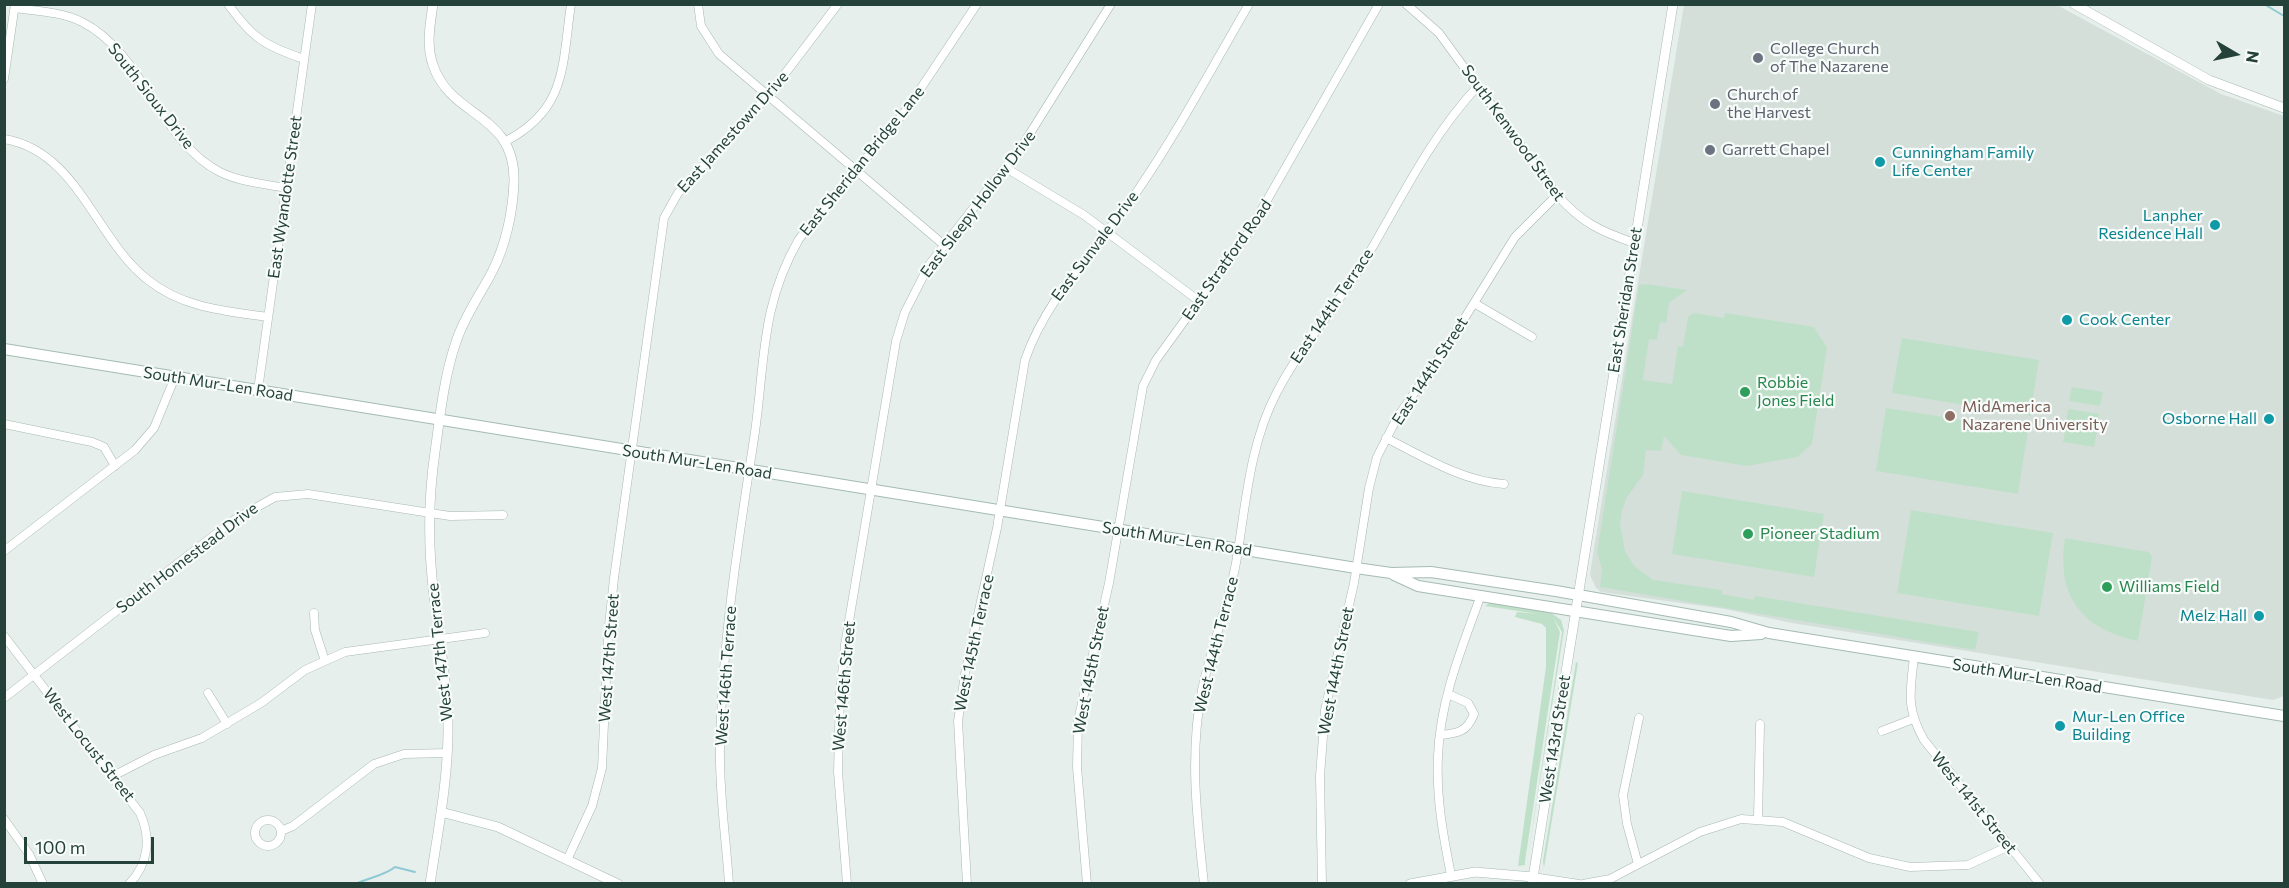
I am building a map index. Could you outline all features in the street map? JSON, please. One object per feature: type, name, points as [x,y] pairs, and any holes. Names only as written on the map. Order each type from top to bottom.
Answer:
[{"type":"main road","name":"South Mur-Len Road","points":[[4,350],[1356,568],[1390,573],[1431,572],[1731,622],[1769,633],[2284,716]]},
{"type":"main road","name":"South Mur-Len Road","points":[[1390,573],[1418,586],[1731,636],[1769,633]]},
{"type":"street","points":[[228,4],[242,24],[262,43],[304,59]]},
{"type":"street","name":"East Wyandotte Street","points":[[258,390],[312,4]]},
{"type":"street","points":[[433,4],[429,40],[437,75],[456,99],[484,118],[506,141],[523,132],[543,116],[555,96],[571,4]]},
{"type":"street","name":"East Jamestown Drive","points":[[631,451],[664,218],[678,193],[768,96],[838,4]]},
{"type":"street","name":"East Sheridan Bridge Lane","points":[[749,470],[766,329],[779,280],[805,231],[907,109],[977,4]]},
{"type":"street","name":"East Sleepy Hollow Drive","points":[[870,489],[896,341],[918,284],[944,245],[1006,168],[1045,113],[1111,4]]},
{"type":"street","name":"East Sunvale Drive","points":[[1000,510],[1022,375],[1033,338],[1052,303],[1107,232],[1170,140],[1249,4]]},
{"type":"street","name":"East Stratford Road","points":[[1118,530],[1143,386],[1150,369],[1265,206],[1379,4]]},
{"type":"street","name":"South Kenwood Street","points":[[1406,4],[1440,33],[1557,195],[1587,223],[1634,243]]},
{"type":"street","name":"East Sheridan Street","points":[[1579,596],[1673,4]]},
{"type":"street","points":[[2074,4],[2209,80],[2284,108]]},
{"type":"street","points":[[4,79],[15,6]]},
{"type":"street","name":"South Sioux Drive","points":[[15,6],[68,16],[94,29],[117,49],[202,161],[230,177],[286,188]]},
{"type":"street","points":[[699,9],[701,26],[719,54],[944,245]]},
{"type":"street","name":"East 144th Terrace","points":[[1238,549],[1256,445],[1276,393],[1363,264],[1443,126],[1478,86]]},
{"type":"street","points":[[4,139],[31,147],[54,162],[132,265],[163,291],[200,307],[268,317]]},
{"type":"street","name":"West 147th Terrace","points":[[430,884],[441,812],[448,720],[430,557],[429,513],[448,371],[464,322],[493,270],[506,231],[514,180],[512,157],[506,141]]},
{"type":"street","points":[[1006,168],[1107,232],[1199,301]]},
{"type":"street","name":"East 144th Street","points":[[1356,568],[1369,488],[1377,457],[1386,438],[1515,237],[1557,195]]},
{"type":"street","name":"East 144th Street","points":[[1474,303],[1532,337]]},
{"type":"street","points":[[4,551],[135,450],[154,428],[175,377]]},
{"type":"street","points":[[4,424],[92,442],[104,447],[115,466]]},
{"type":"street","name":"East 144th Street","points":[[1386,438],[1463,476],[1478,481],[1504,484]]},
{"type":"street","name":"West 147th Street","points":[[567,860],[592,806],[602,768],[609,635],[631,451]]},
{"type":"street","name":"West 146th Terrace","points":[[729,884],[721,776],[722,702],[734,572],[749,470]]},
{"type":"street","name":"West 146th Street","points":[[847,884],[838,772],[840,694],[870,489]]},
{"type":"street","name":"South Homestead Drive","points":[[4,698],[234,520],[262,502],[291,494],[308,494],[465,517],[503,515]]},
{"type":"street","name":"West 145th Terrace","points":[[967,884],[958,721],[965,674],[1000,510]]},
{"type":"street","name":"West 145th Street","points":[[1087,884],[1077,767],[1078,721],[1118,530]]},
{"type":"street","name":"West 144th Terrace","points":[[1204,884],[1195,791],[1197,718],[1208,665],[1230,591],[1238,549]]},
{"type":"street","name":"West 144th Street","points":[[1322,884],[1322,740],[1333,667],[1356,568]]},
{"type":"street","points":[[1451,875],[1441,824],[1438,791],[1441,735],[1448,694],[1481,595]]},
{"type":"street","name":"West 143rd Street","points":[[1533,880],[1579,596]]},
{"type":"street","points":[[314,613],[315,630],[325,661]]},
{"type":"street","points":[[113,776],[147,759],[202,738],[228,724],[305,670],[325,661],[355,650],[485,633]]},
{"type":"street","name":"West Locust Street","points":[[4,636],[140,813],[147,832],[144,860],[129,884]]},
{"type":"street","name":"West 141st Street","points":[[1914,657],[1910,698],[1912,719],[1924,740],[2040,884]]},
{"type":"street","points":[[208,693],[228,724]]},
{"type":"street","points":[[1441,735],[1459,733],[1469,726],[1474,714],[1468,703],[1448,694]]},
{"type":"street","points":[[1638,864],[1627,824],[1623,795],[1639,718]]},
{"type":"street","points":[[1882,731],[1912,719]]},
{"type":"street","points":[[1758,819],[1760,724]]},
{"type":"street","points":[[281,831],[293,826],[365,770],[384,759],[419,752],[447,753]]},
{"type":"street","points":[[441,812],[498,827],[618,884]]},
{"type":"street","points":[[4,819],[29,854],[43,884]]},
{"type":"street","points":[[1410,884],[1451,875],[1498,872],[1533,880],[1581,884],[1610,879],[1715,825],[1741,819],[1783,822],[1869,858],[1910,867],[1968,865],[2009,846]]},
{"type":"shaded area","name":"MidAmerica Nazarene University","points":[[1684,5],[2057,5],[2221,94],[2284,116],[2284,696],[2273,700],[1792,623],[1725,609],[1601,592],[1596,588],[1590,575],[1593,554]]},
{"type":"green space","points":[[1639,285],[1687,290],[1669,303],[1666,323],[1660,322],[1657,340],[1649,339],[1643,380],[1672,384],[1678,346],[1683,347],[1688,317],[1694,313],[1724,318],[1725,313],[1814,327],[1827,348],[1812,444],[1797,457],[1747,466],[1681,455],[1664,436],[1661,451],[1646,450],[1643,475],[1627,497],[1620,524],[1625,551],[1634,566],[1653,580],[1722,590],[1722,594],[1754,600],[1755,596],[1979,632],[1975,650],[1600,587],[1602,569],[1597,553]]},
{"type":"green space","points":[[1902,338],[2039,360],[2030,416],[1892,393]]},
{"type":"green space","points":[[2072,387],[2103,392],[2100,406],[2069,401]]},
{"type":"green space","points":[[1886,408],[2028,430],[2018,494],[1876,471]]},
{"type":"green space","points":[[2068,409],[2099,414],[2097,428],[2066,423]]},
{"type":"green space","points":[[2066,428],[2097,432],[2094,447],[2063,442]]},
{"type":"green space","name":"Pioneer Stadium","points":[[1682,491],[1824,514],[1814,577],[1672,554]]},
{"type":"green space","points":[[1911,510],[2053,533],[2039,616],[1897,593]]},
{"type":"green space","name":"Williams Field","points":[[2065,538],[2149,552],[2152,557],[2138,641],[2118,636],[2101,628],[2077,607],[2069,593],[2065,577],[2063,559]]},
{"type":"green space","points":[[1489,603],[1550,612],[1561,620],[1564,630],[1527,863],[1562,632],[1553,617],[1560,632],[1525,865],[1518,866],[1546,667],[1546,628],[1542,624],[1515,617],[1517,612],[1538,614],[1485,606]]},
{"type":"green space","points":[[1576,662],[1578,663],[1544,868],[1543,861]]},
{"type":"waterway","points":[[2264,4],[2284,16]]},
{"type":"waterway","points":[[355,884],[395,867],[415,872]]},
{"type":"place","name":"College Church of The Nazarene","points":[[1758,58]]},
{"type":"place","name":"Church of the Harvest","points":[[1715,104]]},
{"type":"place","name":"Garrett Chapel","points":[[1710,150]]},
{"type":"place","name":"Cunningham Family Life Center","points":[[1880,162]]},
{"type":"place","name":"Lanpher Residence Hall","points":[[2215,225]]},
{"type":"place","name":"Cook Center","points":[[2067,320]]},
{"type":"place","name":"Robbie Jones Field","points":[[1745,392]]},
{"type":"place","name":"MidAmerica Nazarene University","points":[[1950,416]]},
{"type":"place","name":"Osborne Hall","points":[[2269,419]]},
{"type":"place","name":"Pioneer Stadium","points":[[1748,534]]},
{"type":"place","name":"Williams Field","points":[[2107,587]]},
{"type":"place","name":"Melz Hall","points":[[2259,616]]},
{"type":"place","name":"Mur-Len Office Building","points":[[2060,726]]}]
